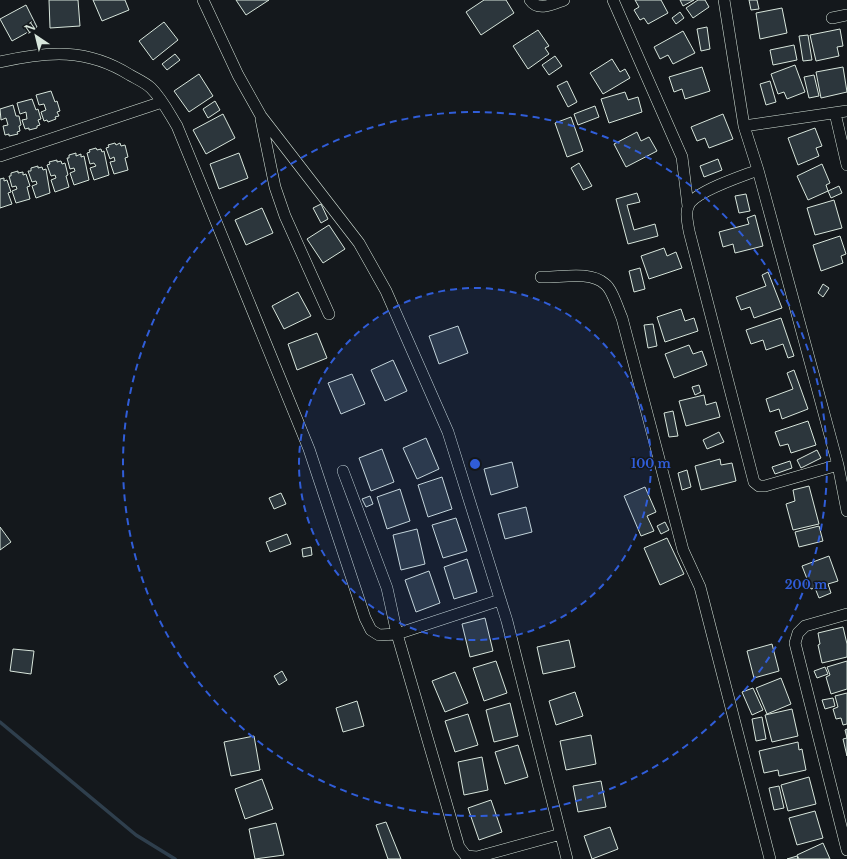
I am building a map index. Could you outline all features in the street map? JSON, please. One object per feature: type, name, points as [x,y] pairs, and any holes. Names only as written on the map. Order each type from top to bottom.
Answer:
[{"type":"street","points":[[203,0],[238,75],[261,116],[359,243],[386,291],[448,432],[500,600],[567,859]]},
{"type":"street","points":[[530,0],[533,4],[542,7],[564,0]]},
{"type":"street","points":[[613,0],[682,157],[688,206],[689,231],[754,482],[759,486],[765,486],[838,465]]},
{"type":"street","points":[[724,0],[744,126],[758,170],[838,465],[847,511]]},
{"type":"street","points":[[832,18],[847,15]]},
{"type":"street","points":[[0,62],[33,54],[69,54],[99,60],[125,71],[150,87],[162,102],[177,126],[309,449],[365,618],[371,630],[379,636],[398,634],[500,600]]},
{"type":"street","points":[[0,156],[162,102]]},
{"type":"street","points":[[744,126],[847,111]]},
{"type":"street","points":[[835,113],[847,165]]},
{"type":"street","points":[[261,116],[275,187],[295,238],[329,314]]},
{"type":"street","points":[[688,206],[696,196],[758,170]]},
{"type":"street","points":[[541,277],[556,277],[578,274],[598,279],[606,284],[622,318],[683,550],[700,587],[770,859]]},
{"type":"street","points":[[343,471],[387,588],[398,634],[460,847],[466,856],[477,857],[561,834]]},
{"type":"street","points":[[847,614],[804,626],[798,633],[796,643],[847,850]]},
{"type":"building","points":[[49,0],[78,0],[80,26],[50,28]]},
{"type":"building","points":[[93,0],[125,0],[129,10],[102,21]]},
{"type":"building","points":[[236,0],[269,0],[246,15]]},
{"type":"building","points":[[484,0],[506,0],[514,13],[481,35],[466,12]]},
{"type":"building","points":[[635,0],[661,0],[668,13],[648,24],[644,18],[640,20],[634,10],[639,7]]},
{"type":"building","points":[[680,0],[694,0],[683,6]]},
{"type":"building","points":[[698,0],[705,0],[709,7],[693,18],[686,8]]},
{"type":"building","points":[[749,0],[757,0],[759,9],[751,10]]},
{"type":"building","points":[[26,5],[37,27],[12,41],[0,19]]},
{"type":"building","points":[[782,8],[787,33],[760,39],[756,13]]},
{"type":"building","points":[[680,12],[684,18],[676,24],[672,18]]},
{"type":"building","points":[[164,22],[178,40],[153,60],[139,41]]},
{"type":"building","points":[[707,27],[710,49],[701,51],[697,29]]},
{"type":"building","points":[[840,29],[843,46],[837,47],[839,56],[816,61],[810,35]]},
{"type":"building","points":[[538,30],[549,46],[545,48],[549,54],[528,69],[513,46]]},
{"type":"building","points":[[683,31],[695,53],[673,64],[668,55],[660,59],[654,47]]},
{"type":"building","points":[[808,35],[812,60],[803,61],[799,36]]},
{"type":"building","points":[[794,45],[797,60],[773,65],[770,50]]},
{"type":"building","points":[[175,54],[180,60],[167,70],[162,64]]},
{"type":"building","points":[[555,56],[562,66],[549,75],[542,65]]},
{"type":"building","points":[[612,59],[620,72],[625,69],[630,78],[603,94],[590,73]]},
{"type":"building","points":[[795,65],[805,92],[787,99],[784,92],[778,94],[771,74]]},
{"type":"building","points":[[702,67],[710,91],[685,99],[682,89],[674,92],[669,77]]},
{"type":"building","points":[[843,67],[847,92],[821,98],[816,72]]},
{"type":"building","points":[[199,74],[213,96],[189,112],[174,91]]},
{"type":"building","points":[[814,75],[819,96],[809,98],[804,77]]},
{"type":"building","points":[[567,81],[577,102],[568,107],[557,86]]},
{"type":"building","points":[[770,81],[776,102],[766,105],[760,84]]},
{"type":"building","points":[[51,91],[55,102],[57,101],[60,111],[57,112],[59,116],[55,117],[56,119],[48,122],[47,120],[44,121],[41,112],[46,110],[44,104],[39,105],[36,95]]},
{"type":"building","points":[[625,92],[628,100],[638,97],[642,112],[609,123],[601,99]]},
{"type":"building","points":[[32,99],[36,110],[38,109],[41,119],[38,120],[40,125],[37,126],[37,128],[29,130],[29,128],[25,129],[22,120],[27,119],[26,112],[20,114],[17,103]]},
{"type":"building","points":[[215,101],[220,110],[208,118],[203,109]]},
{"type":"building","points":[[13,105],[16,116],[19,116],[21,125],[19,126],[20,131],[17,132],[18,134],[9,136],[9,134],[5,135],[3,126],[8,125],[6,118],[1,120],[0,109]]},
{"type":"building","points":[[595,106],[599,117],[578,125],[574,114]]},
{"type":"building","points":[[223,114],[235,138],[206,154],[193,130]]},
{"type":"building","points":[[723,114],[733,139],[709,148],[705,138],[697,141],[691,127]]},
{"type":"building","points":[[571,117],[583,151],[567,157],[555,123]]},
{"type":"building","points":[[815,128],[822,146],[816,148],[819,156],[798,165],[788,138]]},
{"type":"building","points":[[637,132],[641,141],[649,137],[657,151],[626,167],[614,144]]},
{"type":"building","points":[[115,143],[116,145],[120,143],[121,146],[125,145],[128,157],[125,158],[128,170],[114,174],[110,162],[115,161],[114,157],[110,159],[106,148],[109,147],[108,145]]},
{"type":"building","points":[[96,148],[97,150],[101,149],[102,152],[104,151],[109,175],[94,180],[90,168],[96,166],[94,163],[90,164],[87,153],[90,152],[89,150]]},
{"type":"building","points":[[76,153],[76,156],[81,154],[81,157],[84,156],[89,180],[74,185],[70,173],[75,171],[74,168],[70,169],[67,158],[69,158],[69,155]]},
{"type":"building","points":[[239,153],[248,178],[219,189],[210,164]]},
{"type":"building","points":[[718,159],[722,170],[704,177],[700,166]]},
{"type":"building","points":[[57,160],[57,162],[61,161],[62,164],[65,163],[69,187],[55,192],[51,180],[56,178],[55,175],[51,176],[47,165],[50,164],[49,162]]},
{"type":"building","points":[[579,163],[592,186],[583,190],[571,168]]},
{"type":"building","points":[[822,164],[830,183],[826,185],[828,191],[808,200],[797,176]]},
{"type":"building","points":[[38,166],[38,168],[42,167],[43,170],[46,169],[50,193],[36,198],[32,186],[37,184],[36,181],[32,182],[28,171],[31,171],[31,168]]},
{"type":"building","points":[[18,171],[18,173],[23,172],[23,175],[26,174],[30,186],[27,187],[30,199],[16,203],[12,191],[17,189],[16,186],[12,187],[9,176],[11,176],[11,173]]},
{"type":"building","points":[[4,178],[4,181],[7,180],[11,192],[8,193],[12,204],[0,208],[0,179]]},
{"type":"building","points":[[839,186],[842,193],[831,198],[828,191]]},
{"type":"building","points":[[637,193],[640,202],[627,205],[634,230],[655,224],[658,236],[628,244],[616,199]]},
{"type":"building","points":[[746,194],[750,211],[739,213],[735,196]]},
{"type":"building","points":[[834,200],[842,228],[815,235],[807,208]]},
{"type":"building","points":[[321,204],[328,219],[321,223],[313,208]]},
{"type":"building","points":[[262,208],[273,233],[246,245],[235,220]]},
{"type":"building","points":[[755,215],[763,246],[735,253],[733,244],[723,247],[719,232],[749,224],[747,218]]},
{"type":"building","points":[[329,225],[345,249],[323,263],[307,239]]},
{"type":"building","points":[[840,236],[846,254],[841,256],[843,263],[821,271],[813,245]]},
{"type":"building","points":[[664,248],[667,256],[676,252],[682,268],[649,279],[641,256]]},
{"type":"building","points":[[640,268],[645,289],[634,292],[629,271]]},
{"type":"building","points":[[768,272],[782,308],[754,318],[750,307],[741,310],[736,297],[766,286],[762,275]]},
{"type":"building","points":[[823,284],[829,288],[823,297],[818,293]]},
{"type":"building","points":[[298,292],[311,316],[284,329],[272,306]]},
{"type":"building","points":[[681,309],[685,321],[694,318],[698,331],[665,342],[657,317]]},
{"type":"building","points":[[781,318],[794,356],[788,358],[783,344],[766,350],[763,340],[751,344],[746,330]]},
{"type":"building","points":[[653,324],[657,346],[648,348],[644,325]]},
{"type":"building","points":[[458,326],[468,353],[439,364],[429,336]]},
{"type":"building","points":[[317,333],[327,358],[297,370],[288,344]]},
{"type":"building","points":[[689,345],[693,354],[702,351],[707,365],[674,378],[665,354]]},
{"type":"building","points":[[393,360],[407,391],[385,401],[371,370]]},
{"type":"building","points":[[794,370],[808,409],[782,419],[779,409],[770,412],[766,399],[793,389],[787,373]]},
{"type":"building","points":[[352,374],[365,404],[341,414],[328,383]]},
{"type":"building","points":[[699,385],[701,392],[695,395],[692,387]]},
{"type":"building","points":[[704,395],[706,405],[716,402],[720,417],[686,426],[679,401]]},
{"type":"building","points":[[673,411],[678,436],[669,437],[664,413]]},
{"type":"building","points":[[808,421],[816,445],[791,453],[788,444],[780,446],[775,432]]},
{"type":"building","points":[[719,432],[724,442],[707,449],[703,440]]},
{"type":"building","points":[[426,438],[439,469],[417,479],[403,448]]},
{"type":"building","points":[[382,449],[394,482],[371,491],[359,458]]},
{"type":"building","points":[[817,450],[821,458],[801,468],[797,460]]},
{"type":"building","points":[[720,459],[721,465],[732,463],[736,481],[701,490],[695,466]]},
{"type":"building","points":[[790,461],[792,468],[775,474],[772,467]]},
{"type":"building","points":[[512,462],[518,487],[491,495],[484,469]]},
{"type":"building","points":[[687,470],[691,487],[682,490],[678,473]]},
{"type":"building","points":[[442,477],[452,509],[428,517],[418,485]]},
{"type":"building","points":[[809,486],[819,524],[793,530],[786,504],[795,501],[793,490]]},
{"type":"building","points":[[645,487],[656,512],[647,516],[654,531],[641,536],[624,496]]},
{"type":"building","points":[[400,489],[410,521],[387,529],[377,497]]},
{"type":"building","points":[[281,493],[286,504],[274,509],[269,498]]},
{"type":"building","points":[[370,496],[373,504],[366,507],[362,499]]},
{"type":"building","points":[[526,507],[532,532],[505,539],[498,514]]},
{"type":"building","points":[[456,518],[467,551],[443,558],[432,525]]},
{"type":"building","points":[[665,522],[669,530],[661,534],[657,526]]},
{"type":"building","points":[[819,526],[823,541],[799,547],[795,532]]},
{"type":"building","points":[[0,527],[11,542],[0,550]]},
{"type":"building","points":[[417,529],[425,564],[401,570],[393,535]]},
{"type":"building","points":[[287,534],[291,544],[270,552],[266,542]]},
{"type":"building","points":[[667,538],[684,574],[660,585],[644,548]]},
{"type":"building","points":[[311,547],[312,555],[303,557],[302,549]]},
{"type":"building","points":[[829,556],[838,581],[828,584],[831,593],[819,598],[815,588],[811,589],[802,566]]},
{"type":"building","points":[[467,559],[477,592],[454,599],[444,567]]},
{"type":"building","points":[[429,571],[440,603],[416,612],[405,580]]},
{"type":"building","points":[[485,618],[493,651],[470,657],[462,624]]},
{"type":"building","points":[[843,627],[847,644],[847,657],[822,663],[818,645],[820,644],[818,633]]},
{"type":"building","points":[[569,640],[575,667],[543,674],[537,647]]},
{"type":"building","points":[[772,644],[779,671],[754,678],[747,651]]},
{"type":"building","points":[[13,649],[34,651],[31,674],[10,671]]},
{"type":"building","points":[[496,661],[507,693],[484,701],[473,668]]},
{"type":"building","points":[[847,661],[847,689],[831,694],[826,677],[830,675],[827,667]]},
{"type":"building","points":[[825,667],[828,674],[817,678],[814,671]]},
{"type":"building","points":[[282,671],[287,680],[279,685],[274,676]]},
{"type":"building","points":[[455,672],[468,703],[445,712],[432,681]]},
{"type":"building","points":[[781,678],[791,704],[767,714],[756,688]]},
{"type":"building","points":[[753,688],[763,710],[752,715],[742,692]]},
{"type":"building","points":[[575,692],[583,716],[556,725],[549,701]]},
{"type":"building","points":[[847,693],[847,724],[843,725],[841,718],[836,719],[833,709],[838,707],[835,696]]},
{"type":"building","points":[[833,698],[835,706],[825,709],[822,700]]},
{"type":"building","points":[[357,701],[364,726],[343,732],[336,708]]},
{"type":"building","points":[[510,703],[518,736],[494,742],[486,710]]},
{"type":"building","points":[[792,709],[798,736],[772,742],[765,715]]},
{"type":"building","points":[[468,714],[478,745],[455,752],[445,721]]},
{"type":"building","points":[[762,717],[766,739],[756,741],[752,719]]},
{"type":"building","points":[[591,735],[596,764],[566,770],[560,741]]},
{"type":"building","points":[[254,736],[260,770],[231,776],[224,742]]},
{"type":"building","points":[[847,738],[847,756],[843,739]]},
{"type":"building","points":[[798,742],[799,750],[802,749],[806,770],[779,776],[778,770],[764,773],[759,751]]},
{"type":"building","points":[[518,745],[528,777],[505,784],[495,752]]},
{"type":"building","points":[[482,757],[488,790],[464,795],[458,762]]},
{"type":"building","points":[[809,777],[816,804],[788,811],[781,785]]},
{"type":"building","points":[[262,779],[273,809],[245,819],[235,789]]},
{"type":"building","points":[[601,781],[606,807],[578,812],[573,786]]},
{"type":"building","points":[[779,786],[784,808],[774,810],[769,788]]},
{"type":"building","points":[[491,800],[502,832],[479,840],[468,808]]},
{"type":"building","points":[[815,811],[823,838],[797,845],[789,818]]},
{"type":"building","points":[[386,822],[401,859],[388,859],[376,825]]},
{"type":"building","points":[[276,823],[284,855],[255,859],[249,829]]},
{"type":"building","points":[[610,827],[618,849],[592,859],[584,836]]},
{"type":"building","points":[[823,843],[830,859],[799,859],[797,855]]},
{"type":"building","points":[[797,856],[798,859],[787,859]]},
{"type":"waterway","points":[[0,722],[136,835],[175,859]]}]
